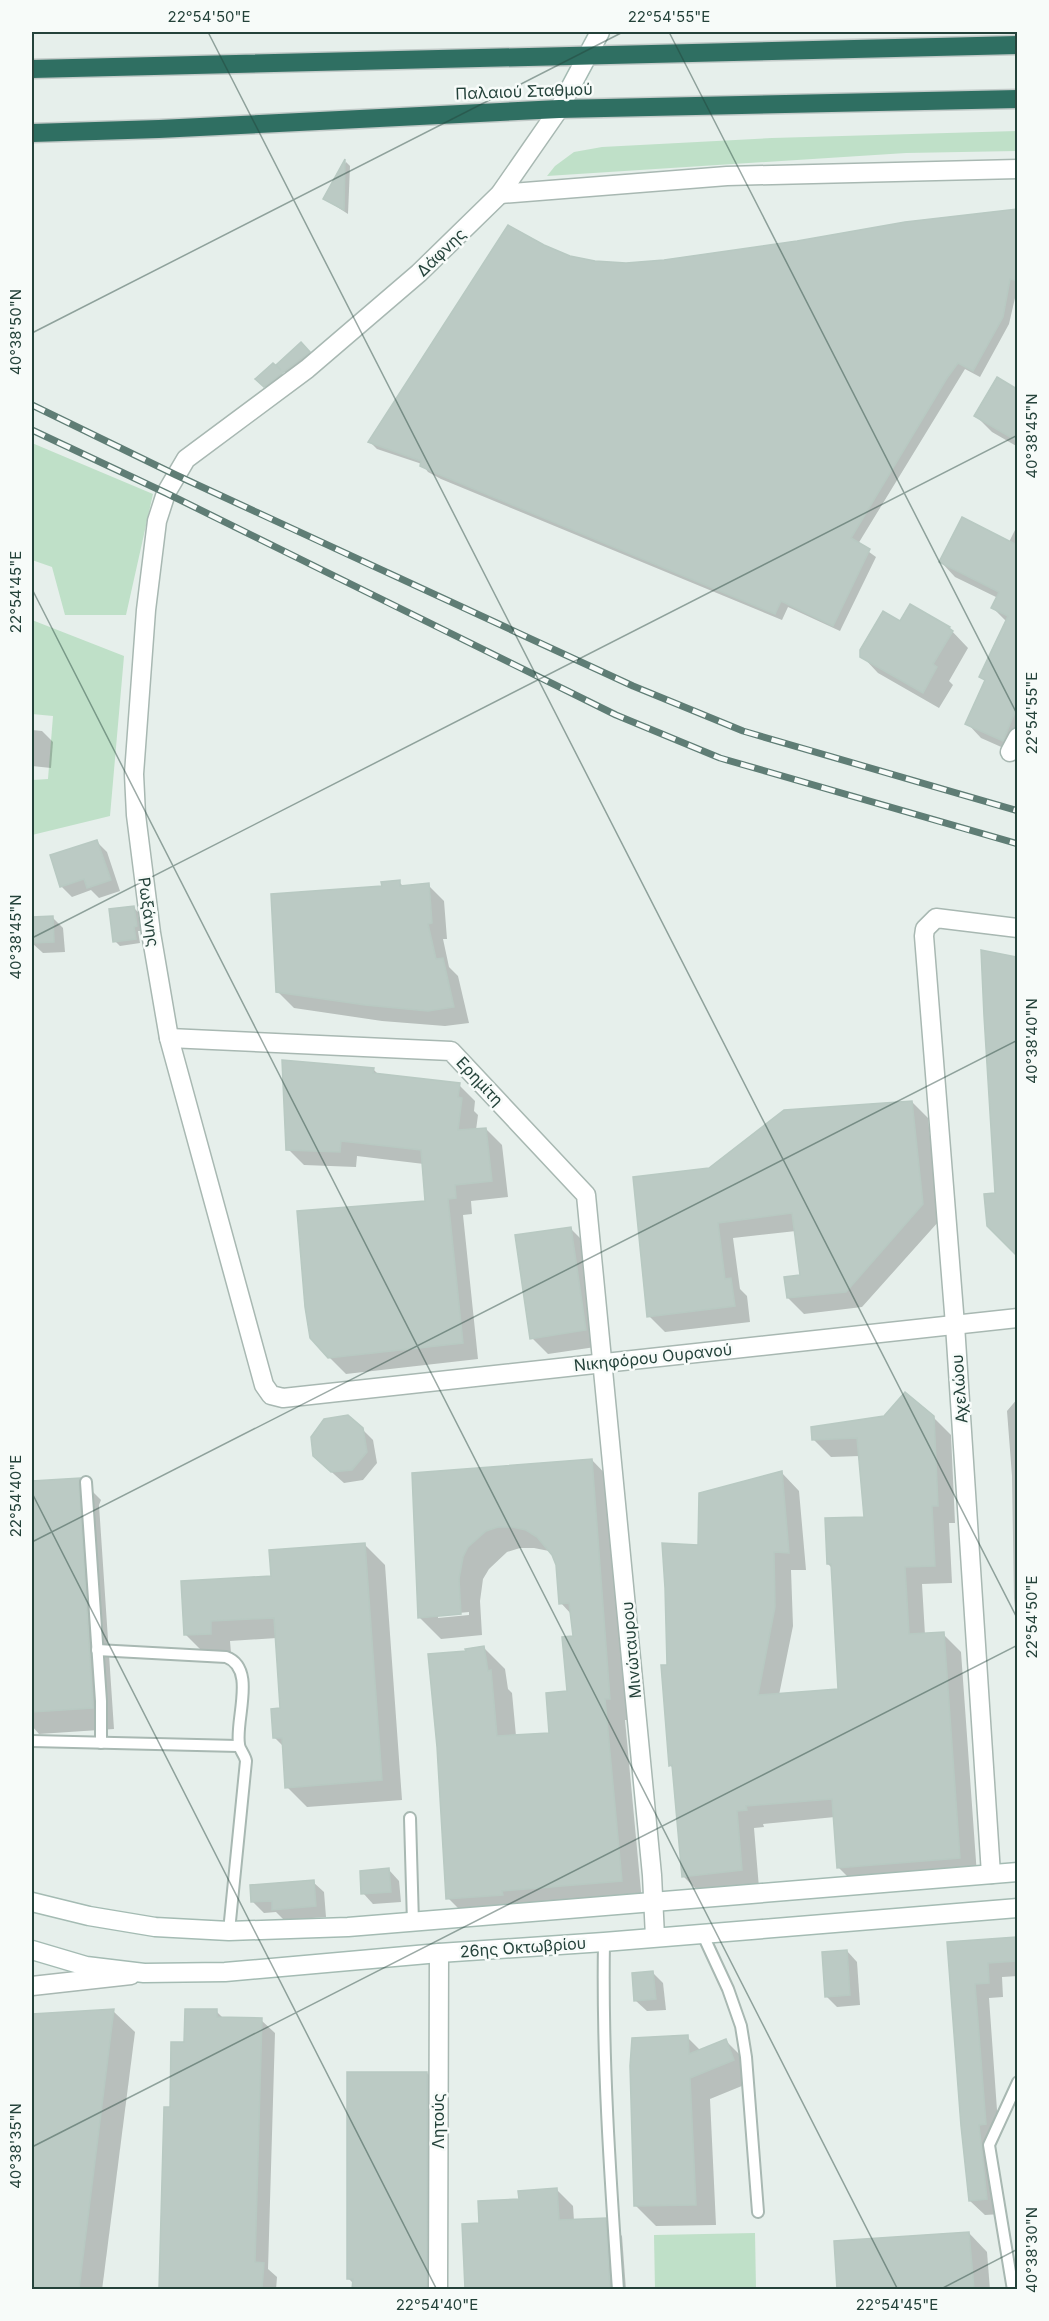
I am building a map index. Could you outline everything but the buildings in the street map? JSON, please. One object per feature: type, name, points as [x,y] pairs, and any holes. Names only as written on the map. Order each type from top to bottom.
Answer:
[{"type":"highway","points":[[32,69],[588,53],[690,53],[1017,45]]},
{"type":"highway","name":"Παλαιού Σταθμού","points":[[32,133],[559,109],[1017,99]]},
{"type":"street","name":"Δάφνης","points":[[230,426],[307,369],[419,273],[500,194],[559,109],[600,32]]},
{"type":"street","points":[[500,194],[727,176],[1017,169]]},
{"type":"street","name":"Ρωξάνης","points":[[230,426],[186,459],[166,493],[157,521],[146,610],[134,774],[136,815],[151,933],[169,1038],[264,1385],[272,1395],[289,1397]]},
{"type":"street","name":"Αχελώου","points":[[991,1874],[955,1325],[924,936],[929,922],[936,918],[1017,928]]},
{"type":"street","name":"Ερημίτη","points":[[169,1038],[451,1051],[586,1195],[603,1363]]},
{"type":"street","name":"Νικηφόρου Ουρανού","points":[[289,1397],[1017,1318]]},
{"type":"street","name":"Μινώταυρου","points":[[603,1363],[655,1937]]},
{"type":"street","name":"26ης Οκτωβρίου","points":[[32,1902],[89,1916],[155,1927],[229,1931],[413,1923],[1017,1872]]},
{"type":"street","name":"26ης Οκτωβρίου","points":[[32,1950],[86,1966],[144,1973],[225,1972],[1017,1908]]},
{"type":"street","name":"Λητούς","points":[[438,2289],[439,1953]]},
{"type":"street","points":[[32,1986],[144,1973]]},
{"type":"lane","points":[[86,1482],[101,1743]]},
{"type":"lane","points":[[97,1650],[226,1657],[234,1660],[242,1671],[238,1746],[246,1761],[229,1931]]},
{"type":"lane","points":[[32,1741],[238,1746]]},
{"type":"lane","points":[[410,1818],[413,1923]]},
{"type":"lane","points":[[1017,1908],[1017,1914]]},
{"type":"lane","points":[[702,1933],[728,1989],[741,2026],[746,2057],[758,2212]]},
{"type":"lane","points":[[604,1942],[603,2001],[608,2146],[618,2289]]},
{"type":"lane","points":[[1013,2289],[989,2145],[1017,2082]]},
{"type":"green space","points":[[1017,131],[1017,151],[906,153],[547,176],[555,166],[574,152],[602,147],[772,138]]},
{"type":"green space","points":[[32,443],[153,494],[126,615],[65,615],[52,567],[32,560]]},
{"type":"green space","points":[[32,620],[124,656],[110,816],[32,835],[32,780],[48,779],[53,716],[32,714]]},
{"type":"green space","points":[[755,2233],[756,2289],[655,2289],[654,2235]]},
{"type":"railway","points":[[32,405],[176,475],[633,686],[743,731],[1018,811]]},
{"type":"railway","points":[[32,430],[166,493],[616,715],[720,758],[1018,844]]}]
